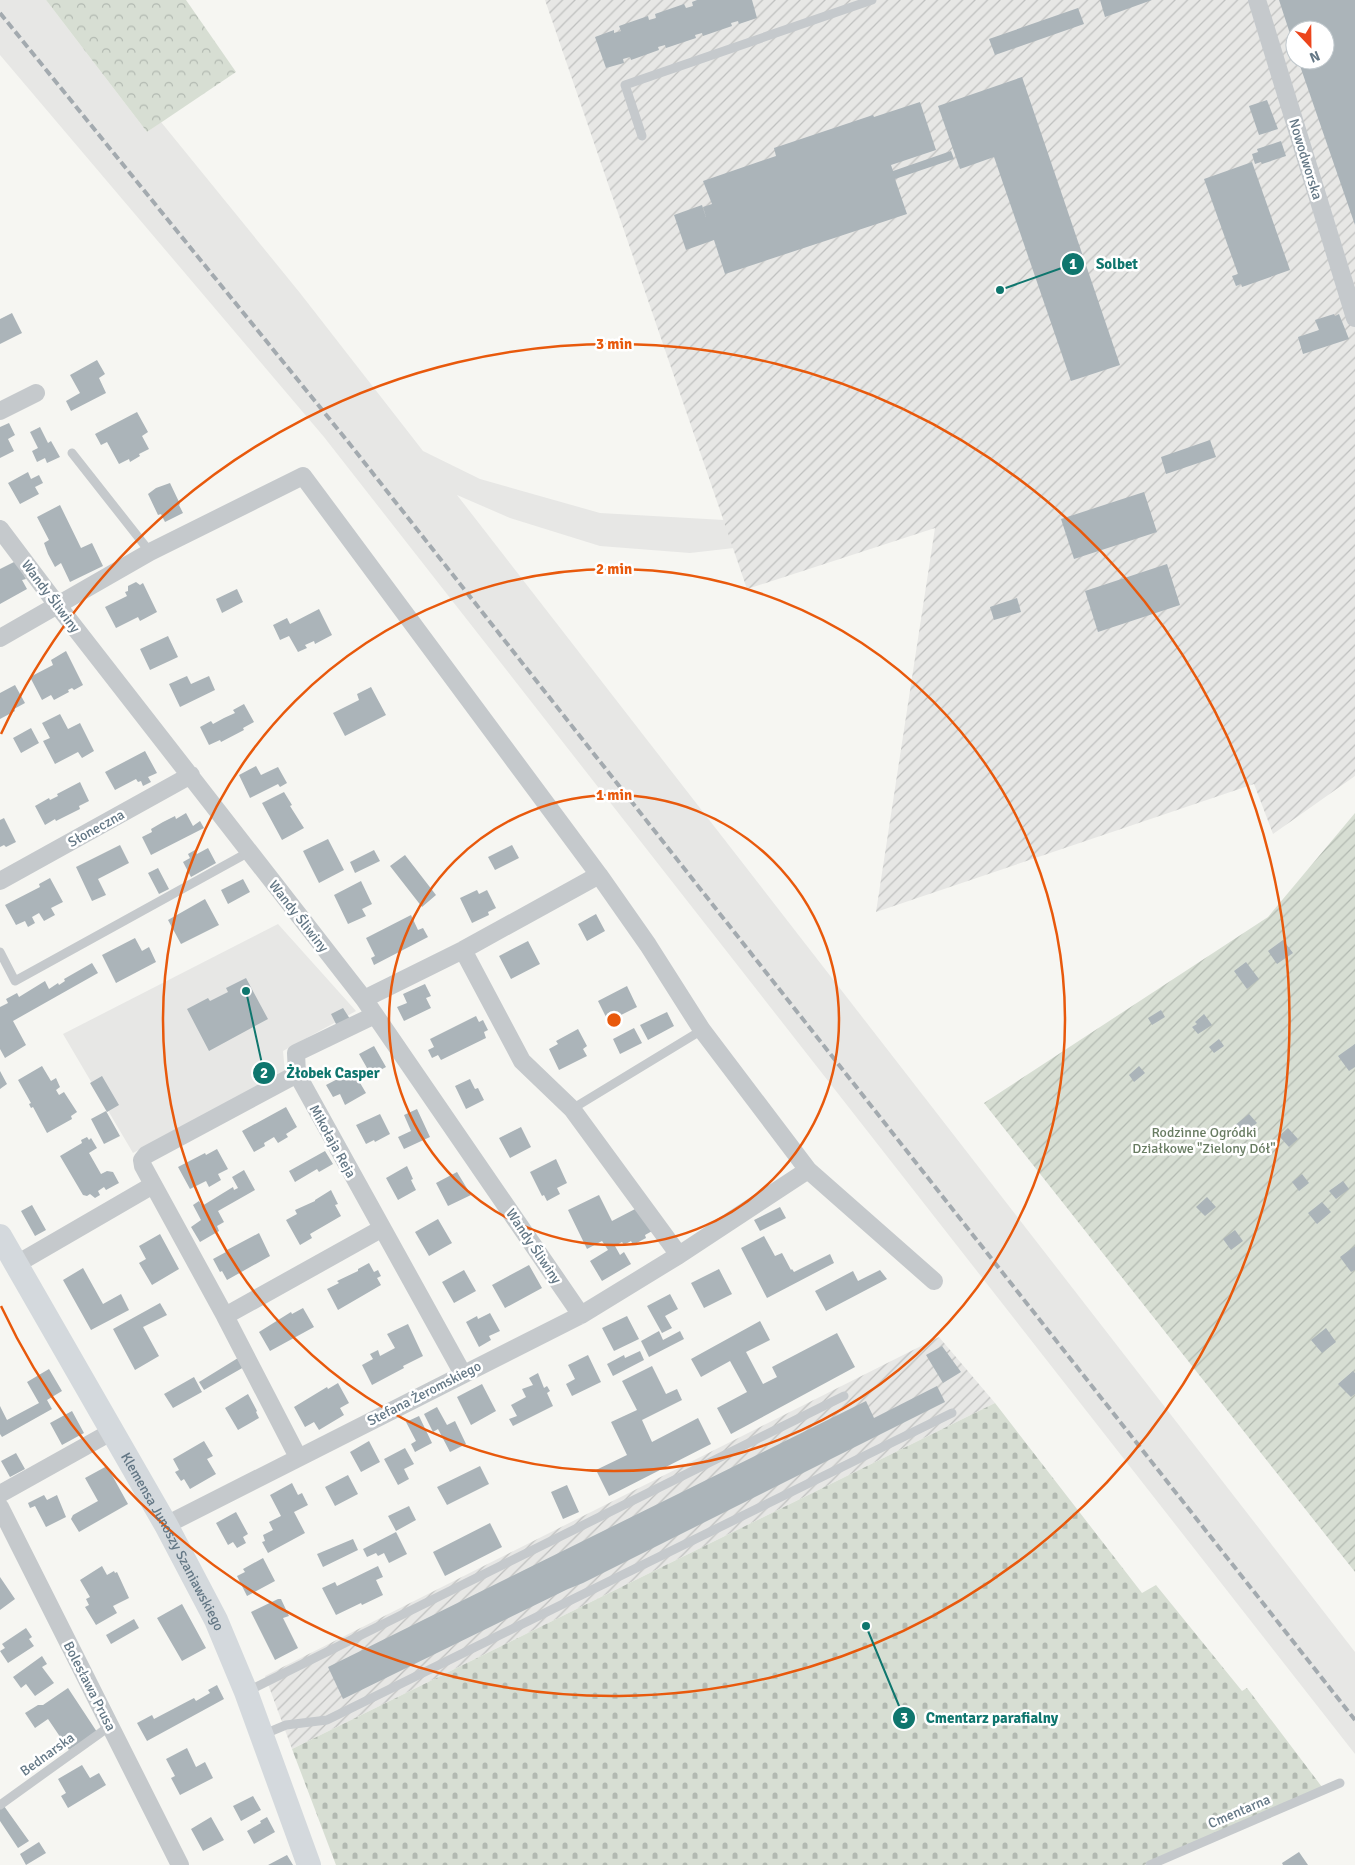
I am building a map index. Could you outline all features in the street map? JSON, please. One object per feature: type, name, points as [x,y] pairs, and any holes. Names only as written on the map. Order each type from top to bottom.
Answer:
[{"type":"street","name":"Nowodworska","points":[[1257,0],[1355,318]]},
{"type":"street","points":[[0,411],[36,393]]},
{"type":"street","points":[[0,638],[150,552],[303,476],[598,875],[648,945],[702,1030],[808,1170],[934,1281]]},
{"type":"street","name":"Wandy Śliwiny","points":[[0,529],[364,998],[581,1315]]},
{"type":"street","name":"Słoneczna","points":[[0,881],[191,775]]},
{"type":"street","points":[[364,998],[463,950],[598,875]]},
{"type":"street","points":[[463,950],[522,1061],[572,1109],[679,1255]]},
{"type":"street","points":[[298,1457],[143,1166],[142,1160],[146,1155],[297,1074],[296,1053],[375,1015]]},
{"type":"street","name":"Mikołaja Reja","points":[[297,1074],[463,1374]]},
{"type":"street","name":"Stefana Żeromskiego","points":[[166,1525],[581,1315],[679,1255],[808,1170]]},
{"type":"street","points":[[16,1265],[153,1185]]},
{"type":"street","points":[[224,1316],[382,1229]]},
{"type":"street","name":"Klemensa Junoszy Szaniawskiego","points":[[0,1236],[166,1525],[216,1620],[246,1692],[309,1865]]},
{"type":"street","points":[[0,1494],[111,1432]]},
{"type":"street","name":"Bolesława Prusa","points":[[0,1507],[6,1534],[110,1726],[180,1865]]},
{"type":"lane","points":[[642,136],[625,85],[872,0]]},
{"type":"lane","points":[[72,453],[150,552]]},
{"type":"lane","points":[[0,952],[15,981],[249,852]]},
{"type":"lane","points":[[572,1109],[702,1030]]},
{"type":"lane","points":[[246,1692],[844,1396]]},
{"type":"lane","points":[[262,1735],[286,1725],[327,1720],[952,1413]]},
{"type":"lane","name":"Bednarska","points":[[0,1805],[110,1726]]},
{"type":"lane","name":"Cmentarna","points":[[1150,1865],[1340,1783]]},
{"type":"shaded area","points":[[0,0],[46,0],[147,132],[161,122],[300,293],[423,451],[480,479],[600,513],[724,520],[734,548],[690,553],[600,546],[510,518],[457,495],[1355,1652],[1355,1754],[324,437],[0,55]]},
{"type":"shaded area","points":[[545,0],[1355,0],[1355,776],[1273,834],[1254,784],[876,912],[935,528],[747,589]]},
{"type":"shaded area","points":[[278,924],[356,1011],[283,1051],[285,1072],[133,1153],[63,1034]]},
{"type":"shaded area","points":[[939,1337],[995,1403],[292,1749],[265,1676]]},
{"type":"green space","points":[[46,0],[186,0],[236,72],[147,132]]},
{"type":"green space","name":"Rodzinne Ogródki Działkowe \"Zielony Dół\"","points":[[1355,813],[1355,1572],[984,1103],[1268,917]]},
{"type":"green space","points":[[995,1403],[1142,1593],[1156,1585],[1242,1691],[1247,1688],[1322,1787],[1144,1865],[336,1865],[292,1749]]},
{"type":"building","points":[[697,0],[752,0],[757,18],[739,24],[738,21],[731,23],[732,26],[703,36],[702,33],[695,35],[696,38],[666,48],[665,45],[658,47],[659,50],[631,60],[630,57],[623,59],[624,63],[606,68],[595,37],[614,30],[614,33],[621,31],[619,26],[648,16],[649,20],[656,18],[655,14],[684,4],[686,8],[693,6],[692,2]]},
{"type":"building","points":[[1100,0],[1152,0],[1105,17]]},
{"type":"building","points":[[1279,0],[1355,0],[1355,225],[1301,70],[1335,70],[1335,20],[1286,20]]},
{"type":"building","points":[[1078,8],[1084,24],[995,55],[989,39]]},
{"type":"building","points":[[1022,77],[1120,365],[1071,381],[994,157],[960,169],[938,106]]},
{"type":"building","points":[[1267,100],[1278,129],[1259,135],[1249,106]]},
{"type":"building","points":[[920,102],[936,150],[891,165],[893,171],[951,151],[954,159],[895,179],[907,214],[725,274],[714,240],[686,250],[674,215],[702,205],[706,217],[703,207],[712,204],[703,181],[776,156],[774,148],[873,115],[874,117]]},
{"type":"building","points":[[1281,141],[1286,156],[1262,164],[1261,162],[1255,164],[1252,154],[1258,152],[1257,149]]},
{"type":"building","points":[[1252,162],[1290,270],[1242,287],[1241,284],[1236,286],[1232,276],[1238,274],[1204,179]]},
{"type":"building","points":[[12,313],[22,333],[0,344],[0,319]]},
{"type":"building","points":[[1334,314],[1335,316],[1339,314],[1349,339],[1303,354],[1298,337],[1319,330],[1315,320]]},
{"type":"building","points":[[97,360],[105,374],[99,378],[106,393],[71,411],[66,401],[80,393],[70,375]]},
{"type":"building","points":[[137,412],[148,432],[142,436],[149,449],[139,454],[140,456],[130,462],[129,459],[119,464],[107,442],[101,445],[95,434]]},
{"type":"building","points":[[9,423],[15,435],[8,439],[14,451],[0,458],[0,427]]},
{"type":"building","points":[[40,427],[48,443],[51,441],[60,457],[47,463],[45,458],[37,462],[32,451],[38,448],[30,432]]},
{"type":"building","points":[[1210,440],[1216,457],[1166,474],[1161,457]]},
{"type":"building","points":[[28,472],[31,479],[39,475],[43,483],[35,487],[39,494],[20,504],[8,483]]},
{"type":"building","points":[[170,483],[183,513],[165,522],[161,514],[158,515],[148,494],[156,488]]},
{"type":"building","points":[[1144,492],[1157,532],[1074,559],[1061,519]]},
{"type":"building","points":[[60,505],[81,548],[92,543],[103,566],[70,582],[61,563],[55,567],[48,554],[44,543],[49,540],[37,517]]},
{"type":"building","points":[[16,561],[26,579],[22,580],[27,589],[0,604],[0,569]]},
{"type":"building","points":[[1167,564],[1180,605],[1098,632],[1085,591]]},
{"type":"building","points":[[136,582],[140,585],[143,583],[157,612],[140,621],[138,617],[116,628],[105,607],[127,596],[125,592],[128,591],[128,586]]},
{"type":"building","points":[[237,589],[243,602],[222,613],[216,599]]},
{"type":"building","points":[[1017,598],[1021,612],[994,620],[990,607]]},
{"type":"building","points":[[319,609],[332,635],[315,644],[314,641],[305,645],[307,648],[298,652],[289,636],[280,640],[273,625],[287,618],[290,624]]},
{"type":"building","points":[[168,636],[178,657],[150,670],[140,649]]},
{"type":"building","points":[[66,651],[83,685],[74,690],[72,688],[68,690],[69,692],[54,700],[51,695],[42,700],[30,677],[53,665],[51,660]]},
{"type":"building","points":[[187,676],[191,684],[209,676],[215,690],[180,707],[169,684]]},
{"type":"building","points":[[15,685],[25,703],[0,719],[0,693]]},
{"type":"building","points":[[371,687],[386,715],[345,736],[333,713],[359,700],[357,694]]},
{"type":"building","points":[[244,704],[254,722],[243,728],[244,730],[221,742],[220,740],[209,745],[200,727],[211,721],[213,724],[235,713],[233,710]]},
{"type":"building","points":[[60,714],[68,729],[80,723],[94,751],[82,758],[78,752],[55,764],[43,741],[50,738],[42,723]]},
{"type":"building","points":[[31,728],[39,743],[21,753],[13,738]]},
{"type":"building","points":[[145,751],[157,773],[148,777],[151,782],[143,786],[141,781],[138,782],[136,779],[115,790],[105,772]]},
{"type":"building","points":[[256,766],[261,775],[278,767],[287,783],[280,787],[278,784],[250,798],[239,775]]},
{"type":"building","points":[[80,782],[89,801],[79,806],[80,809],[45,825],[35,806],[49,798],[50,800],[58,796],[57,794]]},
{"type":"building","points":[[284,792],[292,805],[290,806],[304,828],[282,840],[262,803]]},
{"type":"building","points":[[186,813],[193,826],[200,821],[204,828],[151,855],[142,837],[152,832],[151,829],[163,822],[175,816],[176,819]]},
{"type":"building","points":[[4,818],[16,842],[6,847],[4,845],[0,847],[0,820]]},
{"type":"building","points":[[328,839],[344,870],[319,883],[303,851]]},
{"type":"building","points":[[120,845],[129,863],[98,879],[106,895],[92,901],[76,867]]},
{"type":"building","points":[[512,845],[519,858],[495,870],[488,857]]},
{"type":"building","points":[[208,848],[216,863],[191,877],[183,862],[190,858],[188,854],[195,850],[197,854]]},
{"type":"building","points":[[374,850],[380,861],[355,873],[350,862]]},
{"type":"building","points":[[405,855],[436,895],[422,907],[390,866]]},
{"type":"building","points":[[158,868],[169,889],[159,894],[148,873]]},
{"type":"building","points":[[50,878],[63,902],[51,908],[55,915],[44,921],[39,913],[32,917],[35,923],[28,927],[25,921],[16,925],[5,905],[40,887],[39,884]]},
{"type":"building","points":[[243,879],[250,892],[228,904],[221,890]]},
{"type":"building","points":[[361,881],[372,904],[362,909],[366,916],[348,924],[334,895]]},
{"type":"building","points":[[477,890],[479,894],[487,890],[496,908],[488,912],[489,915],[472,923],[460,898]]},
{"type":"building","points":[[205,899],[219,925],[181,944],[168,920]]},
{"type":"building","points":[[596,914],[605,931],[587,941],[578,924]]},
{"type":"building","points":[[411,915],[418,930],[423,928],[428,937],[374,965],[371,958],[375,956],[366,938]]},
{"type":"building","points":[[135,938],[142,951],[149,947],[156,962],[116,983],[102,955]]},
{"type":"building","points":[[1283,940],[1293,953],[1277,964],[1268,951]]},
{"type":"building","points":[[528,941],[540,964],[511,979],[499,956]]},
{"type":"building","points":[[1246,962],[1259,979],[1247,989],[1234,971]]},
{"type":"building","points":[[92,963],[98,973],[13,1021],[26,1045],[5,1058],[0,1049],[0,1007],[8,1003],[6,999],[17,993],[19,997],[45,981],[49,989],[58,983],[59,985],[65,981],[64,979]]},
{"type":"building","points":[[246,978],[268,1019],[209,1051],[187,1009],[208,998],[210,1001],[228,992],[226,988]]},
{"type":"building","points":[[425,984],[431,996],[426,998],[431,1008],[404,1021],[397,1007],[407,1003],[403,994]]},
{"type":"building","points":[[627,986],[637,1007],[619,1016],[621,1019],[610,1025],[598,1001]]},
{"type":"building","points":[[343,1008],[350,1019],[337,1026],[331,1014]]},
{"type":"building","points":[[1161,1010],[1165,1017],[1152,1025],[1148,1018]]},
{"type":"building","points":[[667,1012],[674,1026],[648,1040],[640,1025]]},
{"type":"building","points":[[1204,1014],[1212,1025],[1198,1034],[1192,1027],[1197,1024],[1195,1022]]},
{"type":"building","points":[[476,1016],[479,1022],[483,1020],[488,1030],[484,1032],[486,1038],[441,1060],[438,1055],[432,1058],[428,1050],[434,1047],[430,1039]]},
{"type":"building","points":[[634,1028],[642,1043],[620,1054],[613,1039]]},
{"type":"building","points":[[578,1029],[587,1046],[583,1049],[587,1056],[559,1070],[549,1049],[558,1044],[556,1041]]},
{"type":"building","points":[[1219,1039],[1224,1046],[1214,1053],[1209,1047]]},
{"type":"building","points":[[1355,1044],[1355,1067],[1349,1071],[1338,1056]]},
{"type":"building","points":[[374,1046],[386,1067],[371,1075],[359,1054]]},
{"type":"building","points":[[42,1066],[51,1081],[56,1078],[60,1087],[56,1090],[59,1095],[64,1092],[77,1112],[71,1116],[72,1119],[47,1133],[33,1107],[31,1108],[29,1104],[31,1103],[18,1080]]},
{"type":"building","points":[[1139,1066],[1145,1073],[1134,1082],[1129,1075]]},
{"type":"building","points":[[0,1071],[7,1084],[0,1089]]},
{"type":"building","points":[[353,1071],[366,1093],[345,1105],[340,1094],[333,1097],[326,1085]]},
{"type":"building","points":[[102,1076],[119,1105],[107,1112],[90,1083]]},
{"type":"building","points":[[470,1079],[475,1089],[478,1088],[484,1100],[466,1109],[455,1086]]},
{"type":"building","points":[[286,1107],[297,1127],[286,1134],[288,1137],[278,1143],[274,1137],[264,1143],[265,1146],[254,1152],[242,1131]]},
{"type":"building","points":[[417,1109],[430,1137],[404,1149],[398,1137],[411,1131],[404,1115]]},
{"type":"building","points":[[106,1111],[120,1136],[104,1144],[91,1119]]},
{"type":"building","points":[[380,1114],[390,1134],[375,1142],[374,1140],[366,1144],[356,1125]]},
{"type":"building","points":[[1249,1114],[1257,1123],[1241,1135],[1234,1126]]},
{"type":"building","points":[[521,1127],[531,1147],[510,1158],[499,1138]]},
{"type":"building","points":[[1288,1128],[1298,1139],[1289,1147],[1279,1136]]},
{"type":"building","points":[[87,1137],[89,1140],[91,1138],[97,1148],[89,1153],[101,1174],[107,1171],[113,1172],[119,1183],[106,1190],[104,1187],[98,1191],[100,1195],[95,1198],[90,1194],[87,1196],[83,1195],[60,1156],[82,1143],[81,1140]]},
{"type":"building","points":[[217,1149],[228,1169],[218,1174],[221,1180],[209,1187],[206,1181],[190,1189],[178,1167]]},
{"type":"building","points":[[325,1151],[333,1164],[319,1172],[317,1169],[295,1182],[289,1171]]},
{"type":"building","points":[[556,1159],[567,1183],[557,1188],[560,1194],[547,1201],[544,1195],[542,1196],[530,1172]]},
{"type":"building","points":[[407,1166],[416,1190],[398,1200],[386,1178]]},
{"type":"building","points":[[244,1170],[255,1190],[218,1211],[224,1222],[217,1226],[219,1231],[200,1242],[191,1227],[201,1220],[193,1205],[199,1201],[202,1206],[233,1187],[234,1190],[238,1188],[232,1177]]},
{"type":"building","points":[[457,1172],[471,1195],[448,1206],[436,1183]]},
{"type":"building","points":[[1302,1174],[1309,1183],[1299,1191],[1292,1182]]},
{"type":"building","points":[[1343,1181],[1349,1189],[1336,1199],[1329,1191]]},
{"type":"building","points":[[331,1190],[338,1204],[335,1205],[341,1216],[310,1234],[312,1238],[300,1245],[286,1220],[297,1214],[295,1210],[315,1201]]},
{"type":"building","points":[[599,1195],[612,1221],[637,1208],[654,1230],[645,1235],[646,1238],[633,1245],[631,1241],[624,1245],[622,1242],[615,1246],[620,1255],[624,1252],[631,1264],[602,1281],[590,1261],[608,1250],[602,1241],[587,1249],[568,1210]]},
{"type":"building","points":[[1207,1197],[1216,1207],[1205,1216],[1196,1207]]},
{"type":"building","points":[[1322,1202],[1331,1212],[1317,1224],[1308,1213]]},
{"type":"building","points":[[32,1205],[46,1230],[35,1236],[21,1211]]},
{"type":"building","points":[[780,1207],[786,1218],[760,1231],[754,1220]]},
{"type":"building","points":[[438,1219],[452,1243],[429,1256],[415,1232]]},
{"type":"building","points":[[1235,1230],[1243,1241],[1231,1250],[1223,1239]]},
{"type":"building","points":[[259,1233],[270,1256],[227,1280],[213,1259]]},
{"type":"building","points":[[160,1234],[179,1269],[152,1285],[139,1263],[146,1259],[139,1246]]},
{"type":"building","points":[[764,1236],[775,1256],[782,1253],[794,1272],[830,1254],[834,1263],[767,1298],[741,1248]]},
{"type":"building","points":[[1355,1246],[1355,1270],[1351,1272],[1340,1257]]},
{"type":"building","points":[[369,1263],[374,1272],[378,1270],[381,1276],[377,1278],[381,1285],[338,1310],[327,1289],[339,1283],[337,1281],[358,1271],[358,1269]]},
{"type":"building","points":[[529,1265],[542,1288],[505,1308],[492,1285]]},
{"type":"building","points":[[83,1268],[103,1304],[121,1294],[129,1310],[91,1330],[63,1280]]},
{"type":"building","points":[[719,1269],[732,1294],[704,1308],[691,1283]]},
{"type":"building","points":[[464,1270],[476,1291],[454,1303],[442,1282]]},
{"type":"building","points":[[880,1270],[887,1279],[826,1311],[815,1291],[853,1271],[858,1281]]},
{"type":"building","points":[[670,1294],[678,1309],[665,1316],[672,1328],[662,1333],[647,1306]]},
{"type":"building","points":[[160,1303],[167,1315],[143,1327],[159,1356],[135,1370],[113,1329]]},
{"type":"building","points":[[303,1308],[314,1327],[270,1351],[259,1332],[291,1312],[292,1314]]},
{"type":"building","points":[[490,1313],[500,1331],[489,1336],[491,1340],[479,1347],[466,1322],[477,1316],[478,1319]]},
{"type":"building","points":[[627,1316],[639,1339],[614,1351],[602,1328]]},
{"type":"building","points":[[760,1321],[770,1340],[746,1352],[763,1384],[777,1377],[772,1367],[837,1333],[855,1367],[731,1434],[717,1408],[747,1392],[730,1361],[701,1377],[691,1359]]},
{"type":"building","points":[[408,1324],[423,1356],[372,1385],[362,1365],[373,1359],[370,1354],[378,1350],[380,1356],[395,1348],[387,1334]]},
{"type":"building","points":[[1326,1328],[1336,1342],[1322,1353],[1311,1340]]},
{"type":"building","points":[[659,1331],[663,1340],[680,1331],[684,1339],[649,1357],[641,1341]]},
{"type":"building","points":[[942,1346],[961,1372],[943,1383],[926,1355]]},
{"type":"building","points":[[640,1351],[644,1360],[613,1376],[607,1364],[624,1355],[625,1358]]},
{"type":"building","points":[[588,1355],[601,1382],[572,1396],[566,1384],[575,1379],[568,1365]]},
{"type":"building","points":[[238,1358],[244,1367],[204,1390],[199,1382]]},
{"type":"building","points":[[652,1366],[666,1394],[677,1389],[682,1400],[642,1420],[652,1442],[698,1418],[711,1444],[609,1496],[596,1470],[627,1455],[611,1422],[637,1410],[622,1381]]},
{"type":"building","points":[[49,1369],[62,1391],[47,1400],[52,1409],[2,1437],[0,1434],[0,1406],[7,1420],[39,1403],[27,1382]]},
{"type":"building","points":[[1353,1371],[1355,1373],[1355,1394],[1351,1397],[1338,1384]]},
{"type":"building","points":[[538,1373],[544,1388],[547,1386],[550,1391],[547,1393],[553,1406],[513,1426],[509,1419],[517,1416],[511,1405],[526,1397],[522,1389],[533,1385],[529,1378]]},
{"type":"building","points":[[194,1377],[202,1392],[173,1408],[164,1394]]},
{"type":"building","points":[[338,1383],[349,1403],[340,1408],[344,1415],[319,1430],[314,1422],[305,1427],[294,1407],[327,1387],[328,1389]]},
{"type":"building","points":[[482,1384],[496,1411],[471,1425],[457,1397]]},
{"type":"building","points":[[937,1386],[945,1402],[583,1583],[343,1699],[328,1667],[866,1401],[874,1418]]},
{"type":"building","points":[[248,1394],[259,1418],[238,1430],[225,1408]]},
{"type":"building","points":[[437,1407],[447,1425],[455,1421],[466,1444],[450,1452],[438,1429],[433,1432],[424,1414]]},
{"type":"building","points":[[72,1411],[84,1433],[62,1445],[50,1423]]},
{"type":"building","points":[[419,1416],[432,1443],[415,1452],[411,1444],[416,1441],[406,1422]]},
{"type":"building","points":[[204,1441],[213,1456],[207,1459],[216,1474],[190,1489],[184,1479],[181,1481],[175,1472],[179,1470],[173,1459]]},
{"type":"building","points":[[369,1441],[380,1462],[361,1472],[350,1452]]},
{"type":"building","points":[[405,1448],[414,1464],[404,1469],[409,1479],[398,1485],[384,1459]]},
{"type":"building","points":[[16,1453],[25,1469],[10,1477],[1,1461]]},
{"type":"building","points":[[107,1466],[128,1504],[79,1532],[71,1519],[73,1515],[98,1501],[85,1478]]},
{"type":"building","points":[[480,1466],[489,1484],[447,1505],[437,1487]]},
{"type":"building","points":[[348,1475],[358,1494],[335,1506],[325,1487]]},
{"type":"building","points":[[292,1483],[298,1495],[302,1493],[308,1505],[294,1512],[305,1533],[268,1553],[262,1542],[265,1541],[263,1535],[273,1530],[269,1522],[281,1516],[270,1495]]},
{"type":"building","points":[[567,1485],[579,1512],[563,1519],[551,1492]]},
{"type":"building","points":[[44,1495],[47,1500],[57,1495],[66,1517],[46,1527],[35,1506],[30,1508],[28,1503]]},
{"type":"building","points":[[409,1506],[416,1520],[396,1531],[388,1516]]},
{"type":"building","points":[[236,1512],[248,1534],[243,1537],[246,1543],[237,1548],[233,1542],[228,1545],[216,1523]]},
{"type":"building","points":[[490,1523],[502,1547],[445,1576],[433,1552]]},
{"type":"building","points":[[396,1532],[407,1554],[389,1563],[384,1553],[378,1556],[376,1553],[367,1557],[363,1549]]},
{"type":"building","points":[[353,1539],[358,1550],[323,1567],[317,1554]]},
{"type":"building","points":[[263,1558],[275,1581],[247,1596],[237,1576],[245,1572],[243,1569]]},
{"type":"building","points":[[102,1566],[107,1575],[114,1571],[115,1573],[117,1572],[129,1598],[113,1606],[117,1613],[96,1625],[85,1607],[89,1605],[86,1599],[90,1597],[80,1580]]},
{"type":"building","points":[[378,1566],[383,1577],[376,1580],[383,1595],[336,1615],[322,1588],[335,1582],[337,1586]]},
{"type":"building","points":[[0,1577],[15,1599],[0,1610]]},
{"type":"building","points":[[281,1599],[289,1616],[283,1618],[298,1648],[275,1660],[251,1612]]},
{"type":"building","points":[[182,1604],[206,1648],[182,1661],[157,1618]]},
{"type":"building","points":[[134,1619],[139,1628],[111,1644],[106,1635]]},
{"type":"building","points":[[26,1628],[32,1637],[29,1639],[34,1646],[8,1663],[0,1651],[5,1648],[2,1644]]},
{"type":"building","points":[[42,1656],[47,1664],[42,1667],[54,1683],[35,1696],[26,1684],[21,1688],[13,1677]]},
{"type":"building","points":[[217,1685],[224,1699],[147,1741],[137,1723],[152,1715],[154,1719],[194,1698],[196,1701],[210,1693],[208,1690]]},
{"type":"building","points":[[68,1688],[97,1732],[69,1750],[48,1719],[35,1728],[25,1713],[38,1705],[43,1705]]},
{"type":"building","points":[[187,1748],[196,1767],[205,1762],[213,1778],[180,1795],[171,1778],[175,1776],[166,1759]]},
{"type":"building","points":[[82,1765],[90,1778],[99,1773],[106,1785],[68,1808],[61,1796],[66,1793],[58,1779]]},
{"type":"building","points":[[253,1796],[261,1810],[241,1821],[233,1806]]},
{"type":"building","points":[[4,1806],[29,1841],[18,1848],[0,1821],[0,1809]]},
{"type":"building","points":[[211,1817],[224,1840],[203,1851],[191,1829]]},
{"type":"building","points":[[267,1817],[275,1832],[254,1844],[247,1831]]},
{"type":"building","points":[[39,1842],[46,1853],[26,1865],[20,1854]]},
{"type":"building","points":[[1299,1852],[1308,1865],[1283,1865],[1282,1863]]},
{"type":"building","points":[[287,1855],[293,1865],[268,1865]]},
{"type":"railway","points":[[0,13],[349,443],[1355,1720]]},
{"type":"place","name":"Solbet","points":[[1000,290]]},
{"type":"place","name":"Żłobek Casper","points":[[246,991]]},
{"type":"place","name":"Cmentarz parafialny","points":[[866,1626]]}]
